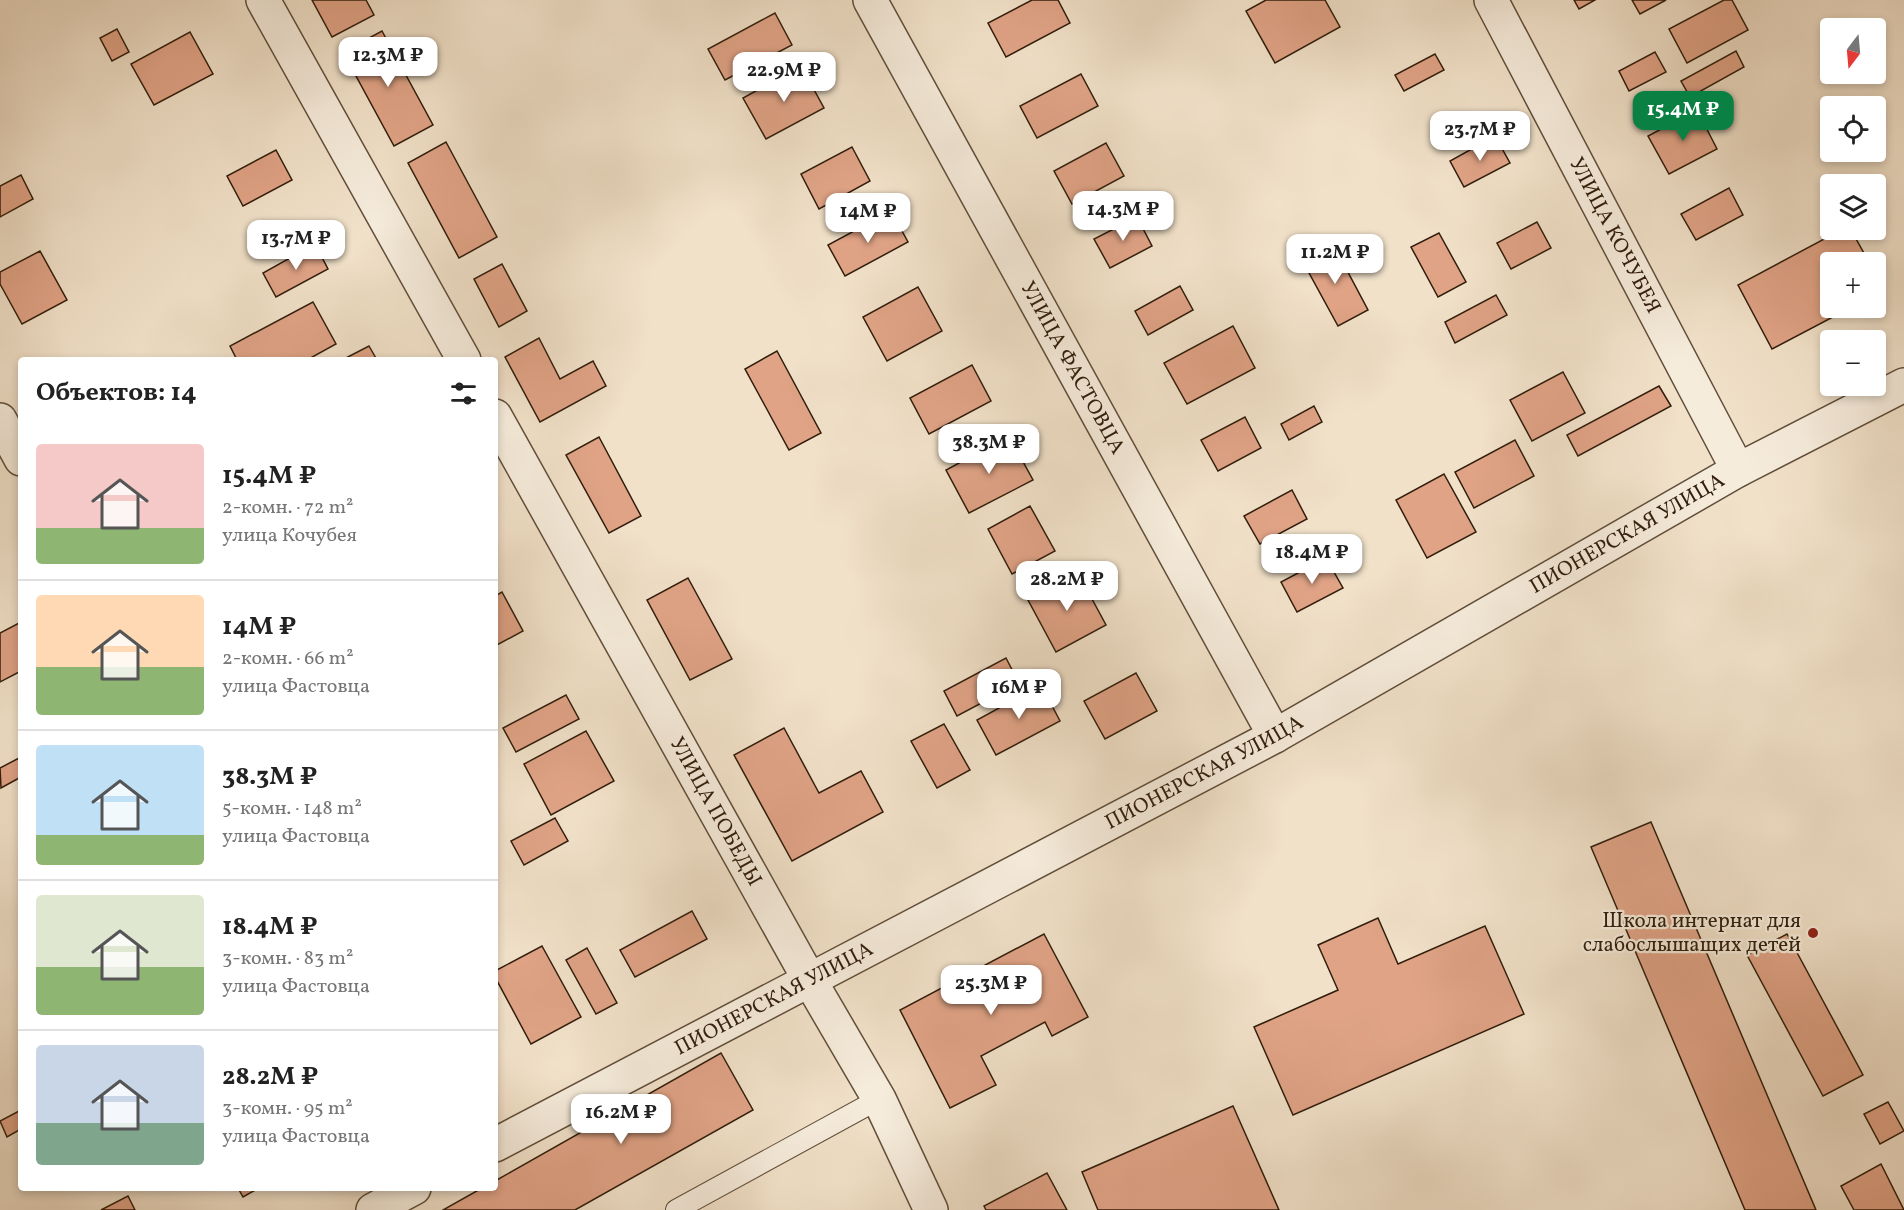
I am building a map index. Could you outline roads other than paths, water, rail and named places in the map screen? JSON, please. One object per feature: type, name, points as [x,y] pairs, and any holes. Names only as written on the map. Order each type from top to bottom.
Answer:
[{"type":"street","points":[[263,0],[462,357]]},
{"type":"street","name":"УЛИЦА ФАСТОВЦА","points":[[870,0],[1275,736]]},
{"type":"street","name":"УЛИЦА КОЧУБЕЯ","points":[[1491,0],[1738,470]]},
{"type":"street","name":"ПИОНЕРСКАЯ УЛИЦА","points":[[498,1143],[1275,736],[1738,470],[1904,385]]},
{"type":"street","points":[[0,420],[18,453]]},
{"type":"street","name":"УЛИЦА ПОБЕДЫ","points":[[498,421],[809,979],[879,1099],[931,1210]]},
{"type":"lane","points":[[676,1210],[879,1099]]},
{"type":"place","name":"Школа интернат для слабослышащих детей","points":[[1813,933]]}]
